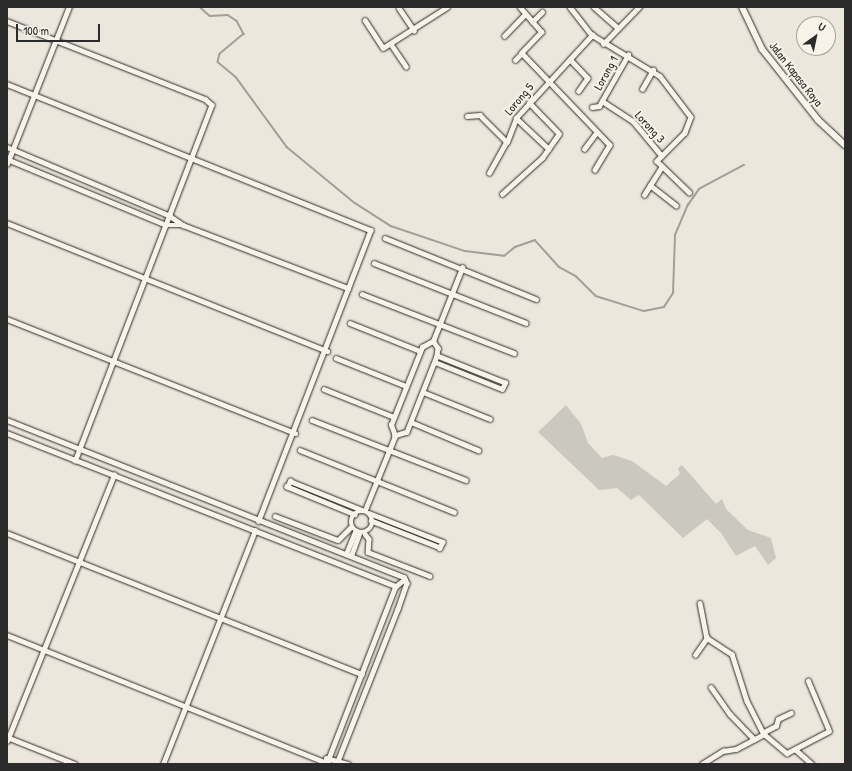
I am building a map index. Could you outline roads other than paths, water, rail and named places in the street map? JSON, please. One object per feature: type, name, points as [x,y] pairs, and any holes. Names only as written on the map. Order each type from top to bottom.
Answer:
[{"type":"main road","name":"Jalan Kapasa Raya","points":[[742,7],[756,39],[778,70],[818,120],[845,145]]},
{"type":"street","points":[[69,7],[8,160],[166,226],[183,225]]},
{"type":"street","points":[[400,7],[414,30]]},
{"type":"street","points":[[365,20],[384,50],[447,7]]},
{"type":"street","points":[[515,60],[542,32],[520,7]]},
{"type":"street","points":[[570,7],[592,36],[603,44],[628,55],[653,70],[692,120],[680,139],[657,160],[661,168],[689,192]]},
{"type":"street","points":[[594,7],[618,28]]},
{"type":"street","points":[[603,44],[639,7]]},
{"type":"street","points":[[532,22],[542,12]]},
{"type":"street","points":[[504,36],[525,14]]},
{"type":"street","points":[[7,21],[211,103],[191,161],[78,449],[75,461]]},
{"type":"street","name":"Lorong 5","points":[[489,173],[506,142],[516,118],[547,82],[592,36]]},
{"type":"street","points":[[391,44],[406,66]]},
{"type":"street","points":[[522,53],[547,82],[611,147],[594,170]]},
{"type":"street","name":"Lorong 1","points":[[602,101],[628,55]]},
{"type":"street","points":[[570,59],[588,78],[579,91]]},
{"type":"street","points":[[642,89],[653,70]]},
{"type":"street","points":[[7,84],[191,161],[371,230],[348,288],[327,351],[260,521]]},
{"type":"street","points":[[592,106],[598,107],[602,101]]},
{"type":"street","name":"Lorong 3","points":[[602,101],[633,121],[662,156]]},
{"type":"street","points":[[502,194],[549,148],[559,133],[528,103]]},
{"type":"street","points":[[467,116],[481,115],[506,142]]},
{"type":"street","points":[[516,118],[549,148]]},
{"type":"street","points":[[584,149],[597,132]]},
{"type":"street","points":[[7,147],[170,216],[183,225],[348,288]]},
{"type":"street","points":[[644,195],[661,168]]},
{"type":"street","points":[[650,185],[676,205]]},
{"type":"street","points":[[7,223],[327,351]]},
{"type":"street","points":[[385,238],[536,299]]},
{"type":"street","points":[[374,263],[452,292],[526,323]]},
{"type":"street","points":[[433,341],[462,268]]},
{"type":"street","points":[[362,294],[514,353]]},
{"type":"street","points":[[7,319],[113,359],[295,433]]},
{"type":"street","points":[[350,323],[420,350]]},
{"type":"street","points":[[395,436],[390,429],[420,350],[424,343],[433,341]]},
{"type":"street","points":[[395,436],[404,435],[411,422],[435,362],[438,348],[433,341]]},
{"type":"street","points":[[435,362],[502,390],[504,383],[437,356]]},
{"type":"street","points":[[336,358],[406,386]]},
{"type":"street","points":[[324,389],[394,417]]},
{"type":"street","points":[[423,392],[490,419]]},
{"type":"street","points":[[7,420],[406,579]]},
{"type":"street","points":[[312,420],[466,480]]},
{"type":"street","points":[[411,422],[478,450]]},
{"type":"street","points":[[7,433],[396,586]]},
{"type":"street","points":[[365,511],[371,521],[440,548],[443,542],[365,511],[290,481],[288,487],[356,515],[365,511],[395,436]]},
{"type":"street","points":[[300,450],[454,512]]},
{"type":"street","points":[[75,764],[7,739],[114,475]]},
{"type":"street","points":[[349,555],[358,532],[356,515]]},
{"type":"street","points":[[275,516],[338,540],[358,532],[371,521]]},
{"type":"street","points":[[163,764],[255,530]]},
{"type":"street","points":[[358,532],[369,539],[368,552],[430,576]]},
{"type":"street","points":[[7,533],[362,674]]},
{"type":"street","points":[[328,762],[396,586],[406,579]]},
{"type":"street","points":[[338,762],[398,609],[406,579]]},
{"type":"street","points":[[700,603],[707,638],[733,656],[747,701],[764,733],[780,751],[796,750],[830,731],[808,681]]},
{"type":"street","points":[[7,635],[328,762],[348,764]]},
{"type":"street","points":[[695,655],[707,638]]},
{"type":"street","points":[[711,687],[730,714],[754,738]]},
{"type":"street","points":[[702,764],[723,751],[736,749],[764,733],[776,726],[778,719],[791,713]]},
{"type":"street","points":[[796,750],[812,764]]},
{"type":"waterway","points":[[200,7],[210,16],[228,15],[237,21],[244,34],[220,54],[218,62],[236,77],[287,147],[355,203],[391,226],[465,251],[504,256],[515,247],[535,240],[559,267],[576,276],[596,296],[644,311],[664,307],[673,293],[675,235],[688,205],[699,189],[744,165]]}]
